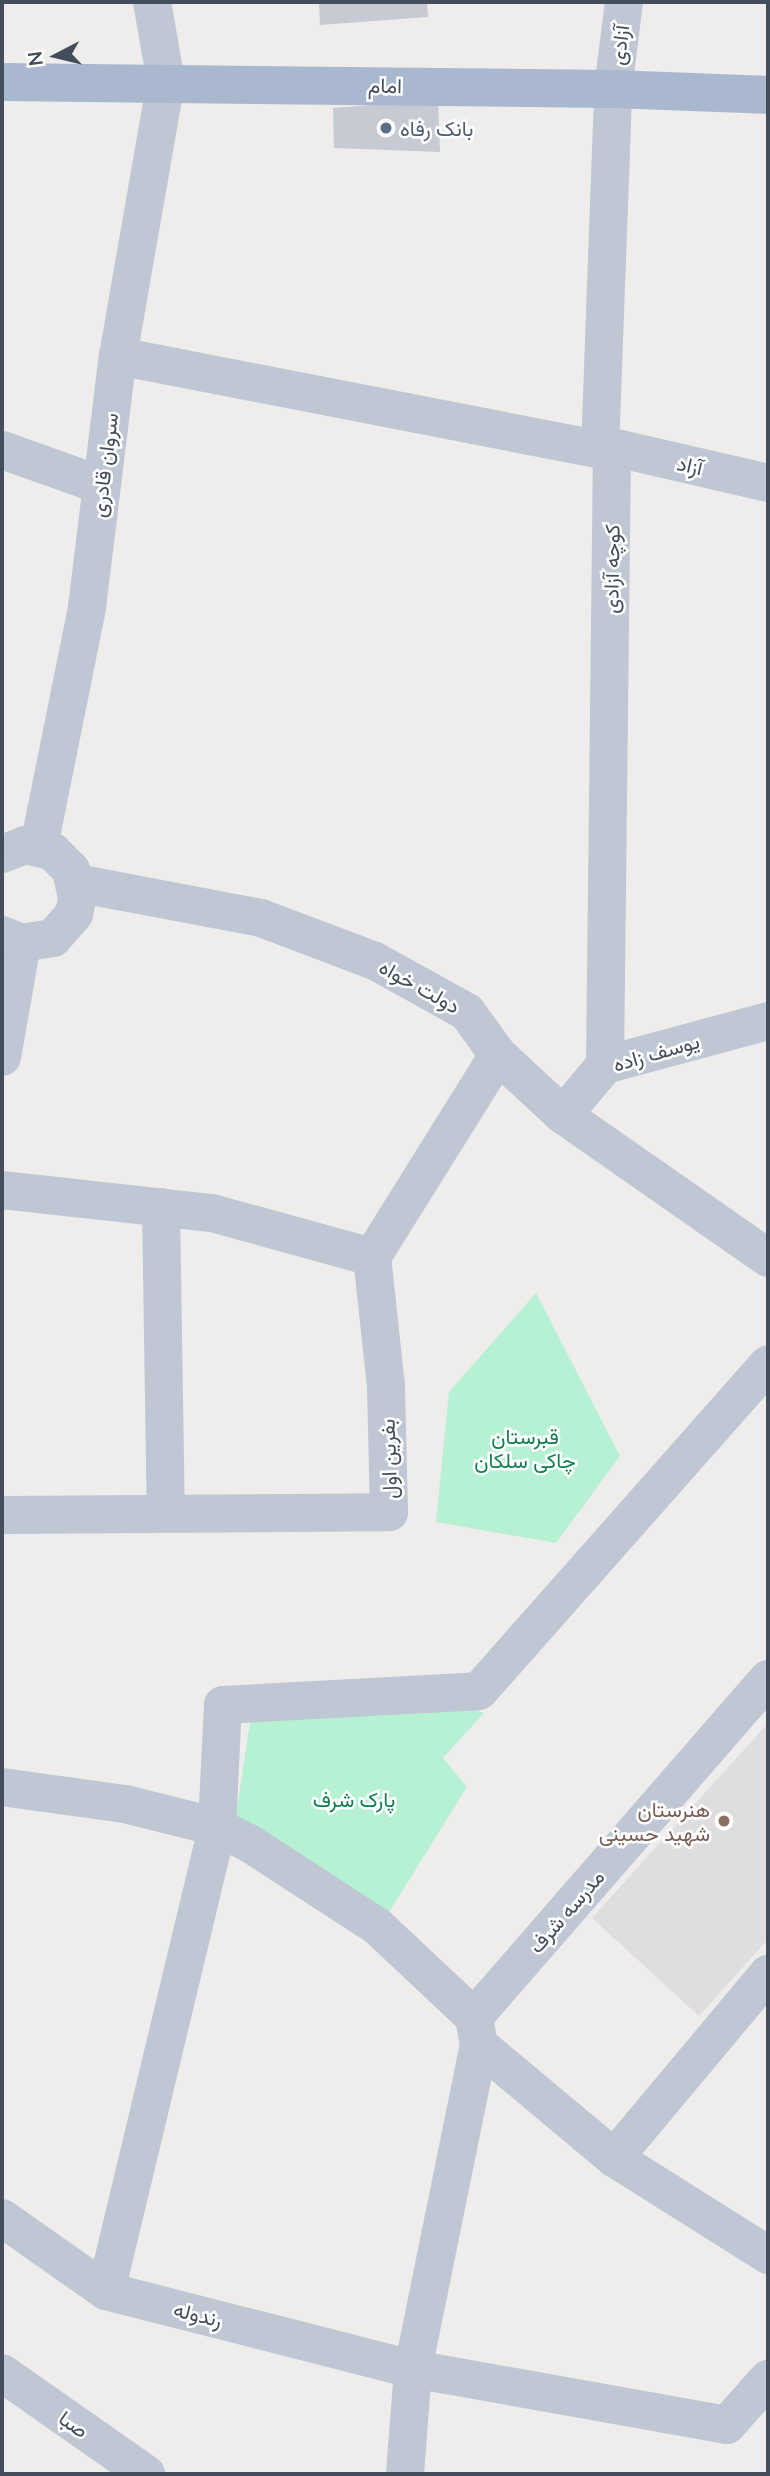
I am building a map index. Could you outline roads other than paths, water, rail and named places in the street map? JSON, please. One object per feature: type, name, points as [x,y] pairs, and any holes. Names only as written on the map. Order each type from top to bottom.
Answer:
[{"type":"main road","name":"امام","points":[[2,82],[613,89],[768,95]]},
{"type":"street","name":"سروان قادری","points":[[39,846],[86,607],[118,356],[166,82],[152,2]]},
{"type":"street","name":"آزادی","points":[[613,89],[624,2]]},
{"type":"street","name":"کوچه آزادی","points":[[606,1065],[606,448],[613,89]]},
{"type":"street","name":"آزاد","points":[[118,356],[606,448],[768,483]]},
{"type":"street","points":[[2,450],[101,485]]},
{"type":"street","points":[[2,853],[25,845],[39,846],[63,859],[76,883],[74,914],[65,928],[53,938],[12,939],[2,1057]]},
{"type":"street","name":"دولت خواه","points":[[76,883],[261,918],[375,961],[467,1012],[498,1055],[563,1115],[768,1258]]},
{"type":"street","name":"یوسف زاده","points":[[563,1115],[606,1065],[768,1021]]},
{"type":"street","points":[[2,1190],[212,1213],[372,1256],[498,1055]]},
{"type":"street","points":[[161,1207],[166,1513]]},
{"type":"street","name":"بفرین اول","points":[[2,1515],[389,1512],[386,1386],[372,1256]]},
{"type":"street","points":[[106,2291],[217,1827],[223,1705],[479,1691],[768,1364]]},
{"type":"street","name":"مدرسه شرف","points":[[477,2031],[768,1679]]},
{"type":"street","points":[[2,1787],[125,1804],[217,1827],[249,1843],[377,1926],[477,2031],[614,2158],[768,2255]]},
{"type":"street","points":[[614,2158],[768,1974]]},
{"type":"street","points":[[405,2474],[413,2369],[477,2031]]},
{"type":"street","name":"رندوله","points":[[2,2218],[106,2291],[413,2369],[727,2425],[768,2379]]},
{"type":"street","name":"صبا","points":[[2,2373],[146,2474]]},
{"type":"place","name":"بانک رفاه","points":[[386,128]]},
{"type":"place","name":"هنرستان شهید حسینی","points":[[724,1821]]},
{"type":"park label","name":"قبرستان چاکی سلکان","points":[[525,1448]]},
{"type":"park label","name":"پارک شرف","points":[[354,1799]]}]
